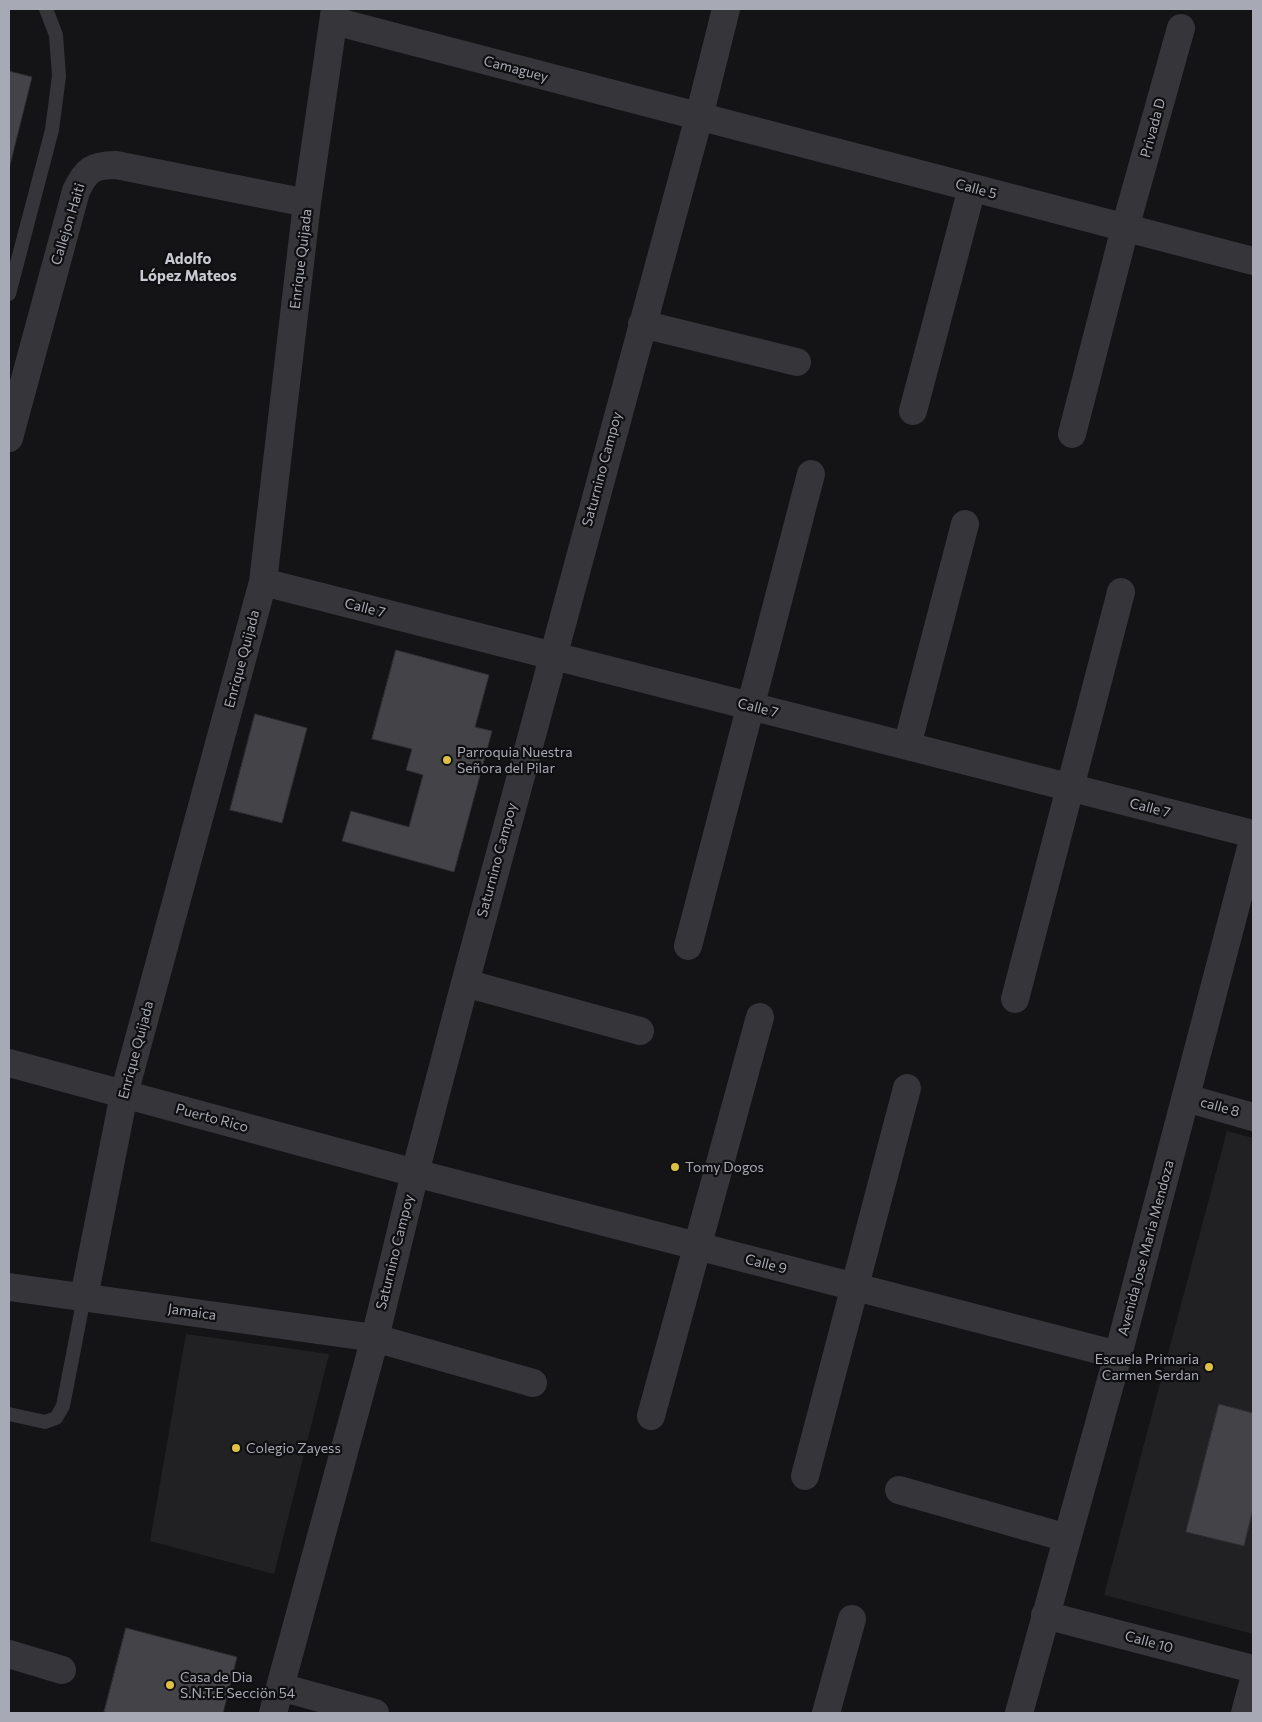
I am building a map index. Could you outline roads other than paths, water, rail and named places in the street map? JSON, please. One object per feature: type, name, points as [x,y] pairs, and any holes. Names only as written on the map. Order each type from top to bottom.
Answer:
[{"type":"street","name":"Saturnino Campoy","points":[[273,1713],[374,1338],[464,983],[699,117],[726,9]]},
{"type":"street","name":"Camaguey","points":[[335,15],[699,117]]},
{"type":"street","name":"Enrique Quijada","points":[[84,1297],[124,1094],[263,582],[307,203],[335,15]]},
{"type":"street","name":"Privada D","points":[[1072,434],[1125,228],[1181,28]]},
{"type":"street","name":"Calle 5","points":[[699,117],[1253,261]]},
{"type":"street","name":"Callejon Haiti","points":[[9,438],[76,191],[82,178],[90,169],[102,165],[116,165],[307,203]]},
{"type":"street","points":[[913,411],[972,188]]},
{"type":"street","points":[[642,324],[797,362]]},
{"type":"street","points":[[688,946],[810,474]]},
{"type":"street","points":[[907,746],[965,524]]},
{"type":"street","name":"Calle 7","points":[[263,582],[1253,834]]},
{"type":"street","points":[[1015,999],[1122,592]]},
{"type":"street","name":"Avenida Jose Maria Mendoza","points":[[1019,1713],[1118,1355],[1253,840]]},
{"type":"street","points":[[464,983],[640,1031]]},
{"type":"street","points":[[651,1416],[760,1017]]},
{"type":"street","name":"Puerto Rico","points":[[9,1062],[415,1173]]},
{"type":"street","points":[[805,1476],[907,1088]]},
{"type":"street","name":"calle 8","points":[[1186,1098],[1253,1117]]},
{"type":"street","name":"Calle 9","points":[[415,1173],[1118,1355]]},
{"type":"street","name":"Jamaica","points":[[9,1287],[374,1338],[533,1383]]},
{"type":"street","points":[[899,1490],[1067,1538]]},
{"type":"street","name":"Calle 10","points":[[1045,1615],[1253,1669]]},
{"type":"street","points":[[826,1713],[852,1620]]},
{"type":"street","points":[[9,1654],[62,1670]]},
{"type":"street","points":[[1245,1713],[1253,1683]]},
{"type":"street","points":[[280,1688],[375,1713]]},
{"type":"lane","points":[[9,294],[52,130],[59,76],[56,35],[46,9]]},
{"type":"lane","points":[[9,1414],[45,1422],[56,1418],[63,1406],[84,1297]]},
{"type":"place","name":"Parroquia Nuestra Señora del Pilar","points":[[447,760]]},
{"type":"place","name":"Tomy Dogos","points":[[675,1167]]},
{"type":"place","name":"Escuela Primaria Carmen Serdan","points":[[1209,1367]]},
{"type":"place","name":"Colegio Zayess","points":[[236,1448]]},
{"type":"place","name":"Casa de Dia S.N.T.E Secciön 54","points":[[170,1685]]},
{"type":"district","name":"Adolfo López Mateos","points":[[188,268]]}]
